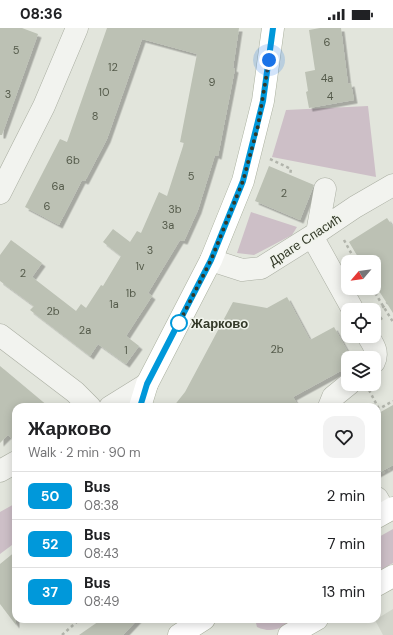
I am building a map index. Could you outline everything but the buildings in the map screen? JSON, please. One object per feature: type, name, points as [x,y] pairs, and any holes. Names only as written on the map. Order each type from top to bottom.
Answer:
[{"type":"main road","points":[[141,403],[147,384],[211,260],[243,181],[254,144],[263,101],[273,28]]},
{"type":"main road","points":[[381,583],[393,576]]},
{"type":"main road","points":[[289,635],[310,623]]},
{"type":"main road","points":[[180,635],[201,624]]},
{"type":"street","points":[[0,193],[44,106],[77,28]]},
{"type":"street","name":"Драге Спасић","points":[[211,260],[242,270],[253,270],[266,265],[315,234],[355,206],[393,185]]},
{"type":"street","points":[[325,190],[315,234],[361,303]]},
{"type":"street","points":[[0,335],[75,392],[86,403]]},
{"type":"street","points":[[116,403],[147,384]]},
{"type":"street","points":[[331,403],[333,397],[341,390]]},
{"type":"street","points":[[0,472],[12,464]]},
{"type":"path","points":[[271,160],[291,169],[290,175]]},
{"type":"path","points":[[344,238],[344,242],[352,255]]},
{"type":"path","points":[[377,295],[393,322]]},
{"type":"path","points":[[381,309],[387,303]]},
{"type":"path","points":[[368,391],[374,403]]},
{"type":"path","points":[[381,408],[393,401]]},
{"type":"path","points":[[381,475],[393,468]]},
{"type":"path","points":[[62,635],[76,623]]},
{"type":"shaded area","points":[[368,106],[376,177],[272,157],[286,110]]},
{"type":"shaded area","points":[[251,212],[297,227],[292,235],[254,255],[237,253]]},
{"type":"shaded area","points":[[12,505],[12,545],[0,554],[0,512]]},
{"type":"shaded area","points":[[393,529],[393,563],[381,570],[381,536]]},
{"type":"shaded area","points":[[393,609],[393,635],[383,635],[377,623],[381,623],[381,616]]},
{"type":"shaded area","points":[[256,623],[288,623],[272,630],[257,627]]},
{"type":"bus line","name":"50","points":[[141,403],[147,384],[211,260],[243,181],[256,135],[263,101],[273,28]]},
{"type":"place","name":"Жарково","points":[[179,323]]},
{"type":"route","points":[[179,323],[178,325],[211,260],[243,181],[258,126],[269,60]]}]
